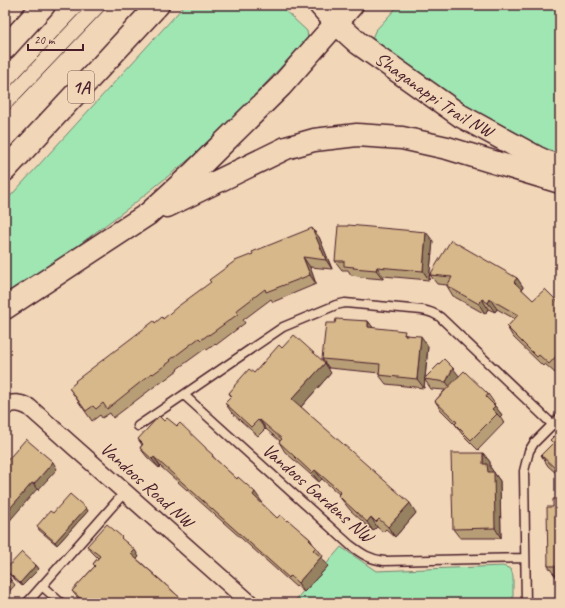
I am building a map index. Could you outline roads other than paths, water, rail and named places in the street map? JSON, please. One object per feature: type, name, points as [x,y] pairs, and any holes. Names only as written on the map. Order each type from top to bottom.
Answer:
[{"type":"main road","points":[[5,48],[44,5]]},
{"type":"main road","name":"1A","points":[[5,170],[158,5]]},
{"type":"main road","name":"Shaganappi Trail NW","points":[[320,5],[336,23],[358,43],[461,116],[536,157],[560,168]]},
{"type":"main road","points":[[5,308],[148,214],[194,172],[281,86],[352,5]]},
{"type":"main road","points":[[148,214],[286,148],[314,140],[357,135],[402,138],[447,148],[560,182]]},
{"type":"street","name":"Vandoos Road NW","points":[[10,405],[22,403],[29,406],[250,603]]},
{"type":"lane","points":[[138,426],[283,327],[336,305],[345,303],[422,310],[435,314],[553,425]]},
{"type":"lane","name":"Vandoos Gardens NW","points":[[184,395],[350,545],[368,557],[384,561],[525,558]]},
{"type":"lane","points":[[526,603],[524,472],[529,451],[534,443],[560,417]]},
{"type":"lane","points":[[27,603],[125,492]]},
{"type":"lane","points":[[42,586],[61,603]]},
{"type":"tram line","points":[[5,92],[87,5]]},
{"type":"tram line","points":[[5,114],[109,5]]}]
